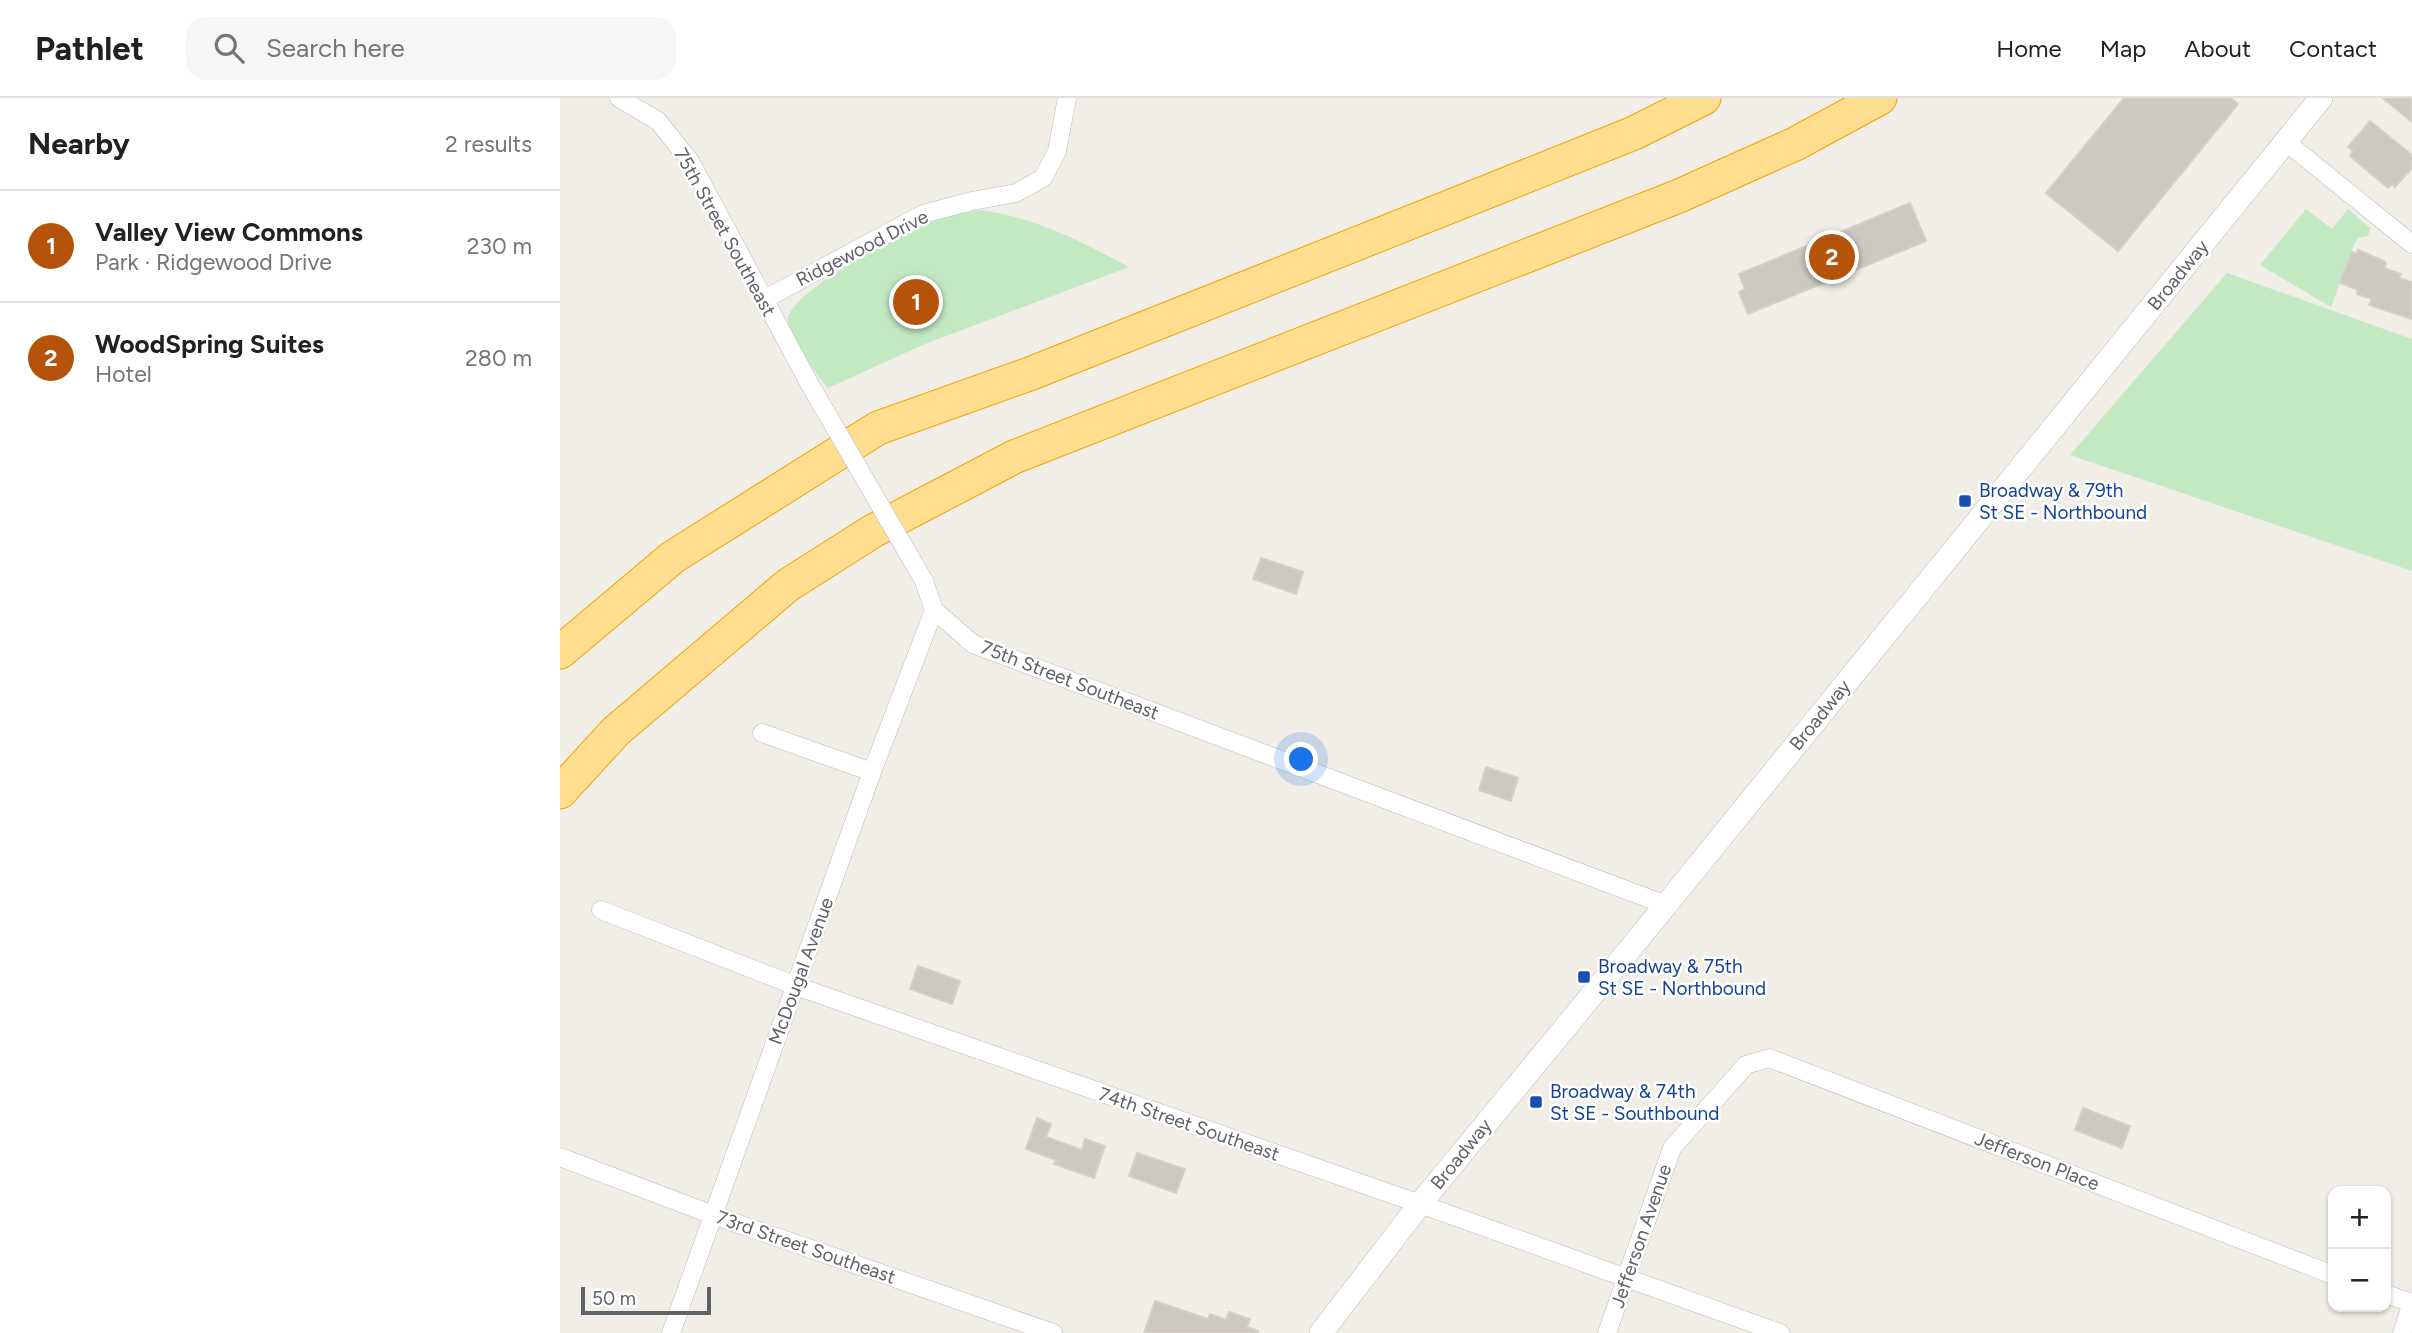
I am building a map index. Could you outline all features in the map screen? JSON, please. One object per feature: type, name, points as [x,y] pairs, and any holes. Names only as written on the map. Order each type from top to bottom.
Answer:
[{"type":"highway","points":[[560,652],[673,556],[878,428],[1032,373],[1507,184],[1634,133],[1704,98]]},
{"type":"highway","points":[[560,792],[616,731],[788,585],[873,530],[1014,457],[1679,195],[1795,144],[1880,98]]},
{"type":"street","name":"75th Street Southeast","points":[[619,98],[659,121],[690,161],[809,383],[923,581],[934,610],[973,644],[1666,905]]},
{"type":"street","name":"Ridgewood Drive","points":[[763,300],[923,214],[1016,193],[1043,178],[1057,151],[1067,98]]},
{"type":"street","name":"Broadway","points":[[1321,1333],[1420,1204],[2321,98]]},
{"type":"street","points":[[2286,142],[2412,244]]},
{"type":"street","name":"McDougal Avenue","points":[[671,1333],[872,772],[934,610]]},
{"type":"street","points":[[762,733],[872,772]]},
{"type":"street","name":"74th Street Southeast","points":[[601,910],[796,986],[1780,1333]]},
{"type":"street","name":"Jefferson Place","points":[[1769,1058],[2328,1273]]},
{"type":"street","name":"Jefferson Avenue","points":[[1607,1333],[1672,1148],[1746,1065],[1769,1058]]},
{"type":"street","name":"73rd Street Southeast","points":[[560,1157],[713,1214],[1053,1333]]},
{"type":"street","points":[[2391,1296],[2412,1303],[2402,1333]]},
{"type":"green space","points":[[2306,209],[2332,229],[2348,209],[2370,228],[2368,236],[2358,238],[2355,242],[2331,307],[2260,265]]},
{"type":"green space","points":[[980,210],[1038,224],[1075,239],[1129,267],[925,344],[828,388],[792,336],[788,319],[794,307],[829,278],[903,235],[943,217]]},
{"type":"green space","points":[[2227,273],[2412,339],[2412,571],[2070,455]]},
{"type":"building","points":[[2124,98],[2231,98],[2238,104],[2118,251],[2046,193]]},
{"type":"building","points":[[2383,98],[2412,98],[2412,122]]},
{"type":"building","points":[[2370,121],[2412,155],[2412,168],[2395,187],[2392,184],[2388,188],[2350,156],[2353,151],[2348,147]]},
{"type":"building","points":[[1910,203],[1926,241],[1748,314],[1739,292],[1745,289],[1739,274]]},
{"type":"building","points":[[2358,250],[2384,261],[2384,268],[2401,274],[2399,278],[2412,282],[2412,319],[2369,305],[2372,299],[2357,294],[2358,290],[2340,283],[2352,252],[2357,254]]},
{"type":"building","points":[[1261,558],[1303,572],[1296,594],[1253,579]]},
{"type":"building","points":[[1486,767],[1518,778],[1511,801],[1479,790]]},
{"type":"building","points":[[918,966],[960,981],[952,1004],[910,989]]},
{"type":"building","points":[[2083,1108],[2130,1126],[2122,1148],[2075,1130]]},
{"type":"building","points":[[1037,1118],[1051,1124],[1046,1137],[1082,1150],[1085,1139],[1105,1146],[1094,1178],[1054,1164],[1056,1160],[1026,1149]]},
{"type":"building","points":[[1137,1153],[1185,1169],[1176,1193],[1129,1176]]},
{"type":"building","points":[[1155,1301],[1208,1319],[1210,1314],[1226,1320],[1229,1312],[1250,1319],[1247,1327],[1258,1333],[1144,1333]]},
{"type":"place","name":"WoodSpring Suites","points":[[1832,257]]},
{"type":"place","name":"Valley View Commons","points":[[916,302]]},
{"type":"place","name":"Broadway & 79th St SE - Northbound","points":[[1965,501]]},
{"type":"place","name":"Broadway & 75th St SE - Northbound","points":[[1584,977]]},
{"type":"place","name":"Broadway & 74th St SE - Southbound","points":[[1536,1102]]}]
